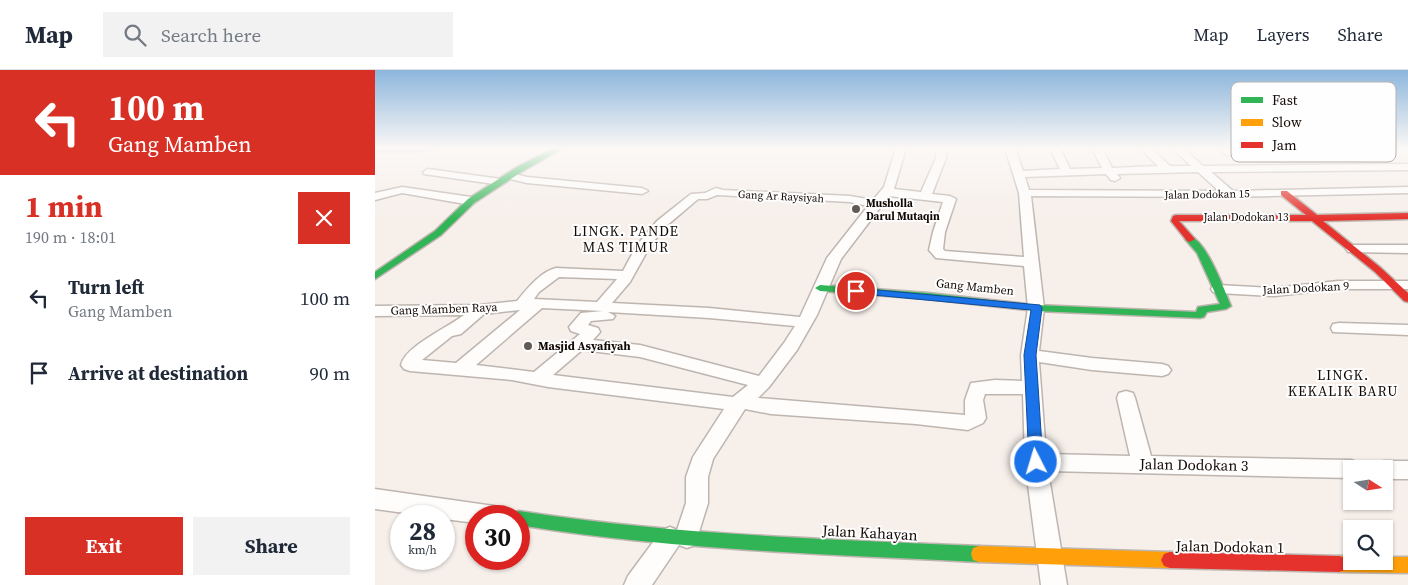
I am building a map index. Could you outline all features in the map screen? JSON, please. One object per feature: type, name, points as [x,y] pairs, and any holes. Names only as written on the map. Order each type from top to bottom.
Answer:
[{"type":"street","points":[[428,172],[642,191]]},
{"type":"street","points":[[375,276],[438,233],[471,201],[517,172]]},
{"type":"street","points":[[637,585],[678,538],[697,504],[697,477],[703,457],[739,403],[763,382],[791,346],[805,322],[829,267],[842,246],[886,192],[895,172]]},
{"type":"street","points":[[925,196],[936,172]]},
{"type":"street","points":[[1054,585],[1036,462],[1030,388],[1030,355],[1037,308],[1025,208],[1025,193],[1017,174],[1128,172]]},
{"type":"street","points":[[1207,172],[1231,194]]},
{"type":"street","points":[[1110,173],[1130,194]]},
{"type":"street","points":[[375,197],[392,191],[402,190],[471,201]]},
{"type":"street","points":[[1283,193],[1408,190]]},
{"type":"street","name":"Gang Ar Raysiyah","points":[[627,275],[644,245],[661,224],[697,196],[707,196],[716,191],[722,193],[850,199],[875,204]]},
{"type":"street","points":[[886,192],[951,200],[939,232],[936,250],[938,254],[1031,262]]},
{"type":"street","name":"Jalan Dodokan 15","points":[[1025,193],[1283,193]]},
{"type":"street","points":[[1283,193],[1401,285],[1408,300]]},
{"type":"street","name":"Jalan Dodokan 13","points":[[1218,289],[1201,252],[1174,220],[1180,217],[1375,218],[1408,216]]},
{"type":"street","points":[[1353,249],[1408,248]]},
{"type":"street","points":[[460,370],[534,304],[534,288],[556,272],[627,275]]},
{"type":"street","points":[[601,306],[627,275]]},
{"type":"street","name":"Jalan Dodokan 9","points":[[1218,289],[1275,292],[1338,286],[1401,285]]},
{"type":"street","name":"Gang Mamben","points":[[820,288],[928,296],[1037,308],[1200,315],[1203,308],[1227,307],[1218,289]]},
{"type":"street","name":"Gang Mamben Raya","points":[[375,311],[480,310],[534,304],[709,313],[805,322]]},
{"type":"street","points":[[538,379],[592,332],[577,327],[587,316],[608,316],[613,313],[621,313],[624,311],[621,310],[624,308]]},
{"type":"street","points":[[480,310],[455,330],[447,331],[414,356],[409,363],[411,365],[771,407],[916,417],[968,424],[976,418],[974,400],[975,392],[978,388],[995,386],[1030,388]]},
{"type":"street","points":[[1339,328],[1408,330]]},
{"type":"street","points":[[578,344],[640,351],[763,382]]},
{"type":"street","points":[[1030,355],[1092,364],[1162,370]]},
{"type":"street","points":[[1126,398],[1143,464]]},
{"type":"street","name":"Jalan Dodokan 3","points":[[1036,462],[1343,469]]},
{"type":"street","points":[[1393,470],[1408,470]]},
{"type":"street","points":[[375,499],[465,512]]},
{"type":"street","name":"Jalan Kahayan","points":[[530,520],[558,525],[678,538],[1051,558]]},
{"type":"street","name":"Jalan Dodokan 1","points":[[1051,558],[1408,565]]},
{"type":"traffic: fast","points":[[375,276],[438,233],[471,201],[515,172]]},
{"type":"traffic: fast","points":[[820,288],[928,296],[1036,308],[1200,315],[1202,309],[1226,306],[1201,252],[1190,239]]},
{"type":"traffic: fast","points":[[530,520],[633,534],[690,539],[979,554]]},
{"type":"traffic: slow","points":[[979,554],[1170,560]]},
{"type":"traffic: slow","points":[[1339,564],[1408,565]]},
{"type":"traffic: jam","points":[[1284,193],[1378,270],[1408,299]]},
{"type":"traffic: jam","points":[[1190,239],[1175,221],[1176,218],[1375,218],[1408,216]]},
{"type":"traffic: jam","points":[[1170,560],[1339,564]]},
{"type":"place","name":"Musholla Darul Mutaqin","points":[[856,209]]},
{"type":"place","name":"Masjid Asyafiyah","points":[[528,346]]},
{"type":"district","name":"LINGK. PANDE MAS TIMUR","points":[[626,240]]},
{"type":"district","name":"LINGK. KEKALIK BARU","points":[[1343,384]]},
{"type":"route","points":[[856,291],[928,296],[1037,308],[1030,355],[1030,388],[1036,462]]}]
